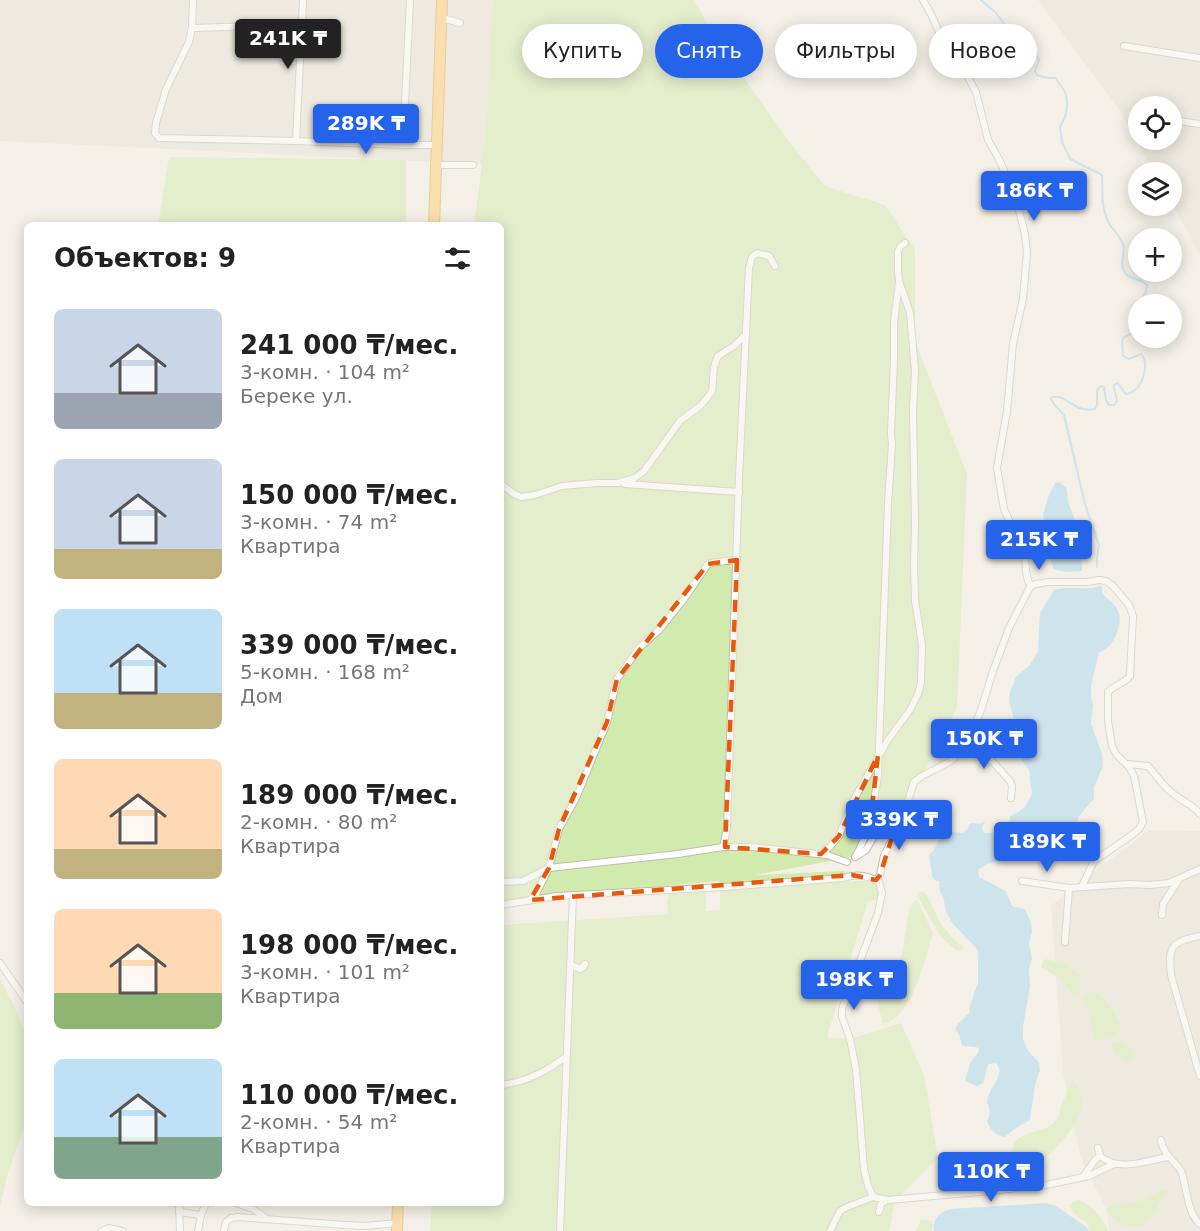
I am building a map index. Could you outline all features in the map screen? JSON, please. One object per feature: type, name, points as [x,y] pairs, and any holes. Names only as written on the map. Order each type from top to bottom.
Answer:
[{"type":"highway","points":[[434,222],[442,0]]},
{"type":"highway","points":[[397,1227],[398,1206]]},
{"type":"street","points":[[193,0],[189,42],[166,89],[156,123],[157,136],[162,139],[437,145]]},
{"type":"street","points":[[296,141],[303,0]]},
{"type":"street","points":[[403,145],[410,0]]},
{"type":"street","points":[[923,0],[946,48],[976,92],[988,140],[1000,161],[1012,191],[1025,234],[1027,253],[1023,299],[1013,344],[1010,390],[997,473],[1004,509],[1024,554],[1027,580],[1031,586]]},
{"type":"street","points":[[441,18],[460,23]]},
{"type":"street","points":[[192,28],[258,26],[270,28]]},
{"type":"street","points":[[1124,46],[1200,58]]},
{"type":"street","points":[[1182,121],[1200,124]]},
{"type":"street","points":[[436,165],[473,165]]},
{"type":"street","points":[[855,857],[861,848],[872,812],[878,776],[892,444],[894,322],[900,281],[898,252],[905,243]]},
{"type":"street","points":[[723,847],[727,828],[749,268],[751,260],[757,254],[769,256],[775,266]]},
{"type":"street","points":[[821,854],[839,836],[853,801],[878,755],[906,716],[921,683],[921,639],[915,600],[914,565],[915,371],[910,313],[900,281]]},
{"type":"street","points":[[618,483],[635,478],[644,471],[680,421],[707,398],[712,391],[714,367],[718,356],[734,346],[746,334]]},
{"type":"street","points":[[504,486],[521,497],[562,486],[618,483],[739,492]]},
{"type":"street","points":[[530,900],[536,894],[549,868],[560,828],[577,796],[607,722],[617,679],[639,648],[659,630],[708,564],[737,560]]},
{"type":"street","points":[[876,880],[880,875],[884,855],[893,838],[901,809],[908,801],[914,782],[951,761],[960,746],[969,738],[1009,628],[1031,586],[1048,582],[1102,580],[1113,586],[1129,605],[1133,616],[1130,676],[1108,692],[1107,721],[1116,754],[1131,767],[1143,822],[1132,835],[1095,861],[1082,886]]},
{"type":"street","points":[[969,738],[1010,781],[1011,798]]},
{"type":"street","points":[[1131,767],[1148,766],[1169,791],[1193,806],[1200,814]]},
{"type":"street","points":[[850,874],[846,865],[848,862],[866,850],[888,812],[901,809]]},
{"type":"street","points":[[504,882],[523,881],[549,868],[723,847],[752,847],[821,854],[848,862]]},
{"type":"street","points":[[1022,882],[1069,888],[1169,884],[1200,868]]},
{"type":"street","points":[[504,904],[557,896],[843,878],[850,874],[879,882],[882,889],[878,913],[842,1009],[842,1017],[850,1039],[856,1069],[864,1168],[873,1197]]},
{"type":"street","points":[[1162,915],[1163,904],[1179,879]]},
{"type":"street","points":[[1065,942],[1069,888]]},
{"type":"street","points":[[560,1231],[573,896]]},
{"type":"street","points":[[1200,936],[1176,944],[1171,950],[1169,959],[1171,975],[1200,1076]]},
{"type":"street","points":[[0,963],[24,998]]},
{"type":"street","points":[[571,965],[580,969],[585,964]]},
{"type":"street","points":[[504,1085],[518,1083],[566,1058]]},
{"type":"street","points":[[1161,1140],[1162,1147],[1181,1171],[1192,1213],[1200,1224]]},
{"type":"street","points":[[1098,1148],[1100,1156],[1114,1164],[1132,1164],[1169,1157]]},
{"type":"street","points":[[1083,1177],[1100,1156]]},
{"type":"street","points":[[830,1231],[840,1211],[873,1197],[888,1200],[1018,1188],[1069,1181],[1114,1164]]},
{"type":"street","points":[[879,1212],[881,1204],[888,1200]]},
{"type":"street","points":[[179,1206],[180,1231]]},
{"type":"street","points":[[198,1231],[205,1206]]},
{"type":"street","points":[[244,1206],[267,1218]]},
{"type":"street","points":[[179,1212],[201,1215]]},
{"type":"street","points":[[224,1231],[226,1222],[231,1218],[267,1218],[397,1227]]},
{"type":"street","points":[[102,1231],[109,1228],[122,1231]]},
{"type":"highlighted area","points":[[737,560],[725,847],[821,854],[839,836],[878,755],[871,816],[901,809],[880,875],[876,880],[852,875],[530,900],[549,868],[559,829],[607,722],[617,679],[708,564]]},
{"type":"shaded area","points":[[0,0],[499,0],[499,165],[0,141]]},
{"type":"shaded area","points":[[1038,0],[1200,0],[1200,255],[1179,216],[1182,216],[1182,162],[1148,162],[1142,150],[1182,150],[1182,96],[1128,96],[1128,126],[1118,108]]},
{"type":"shaded area","points":[[1149,830],[1200,831],[1200,1231],[1109,1231],[1107,1211],[1080,1156],[1063,1073],[1051,906]]},
{"type":"green space","points":[[493,0],[694,0],[707,24],[655,24],[655,78],[744,78],[787,139],[825,186],[885,205],[915,250],[915,341],[967,474],[957,708],[922,776],[857,856],[755,875],[843,871],[846,876],[724,884],[718,881],[573,895],[511,904],[504,903],[504,222],[474,222],[486,134]]},
{"type":"green space","points":[[169,157],[406,160],[406,222],[158,222]]},
{"type":"green space","points":[[855,881],[871,881],[878,885],[879,899],[868,901],[827,1037],[850,1039],[901,1023],[924,1075],[938,1158],[895,1201],[889,1231],[430,1231],[432,1206],[504,1206],[504,925],[668,914],[669,894],[706,892],[706,911],[720,910],[720,890]]},
{"type":"green space","points":[[919,891],[924,892],[943,926],[964,948],[956,950],[940,936],[917,895]]},
{"type":"green space","points":[[917,900],[933,933],[922,971],[910,999],[893,1019],[883,1024],[877,1001],[878,988],[882,978],[892,973],[901,959],[909,910],[913,902]]},
{"type":"green space","points":[[1047,959],[1065,964],[1080,975],[1080,994],[1076,996],[1071,994],[1063,981],[1041,967],[1043,961]]},
{"type":"green space","points":[[0,979],[24,1031],[24,1126],[6,1180],[0,1209]]},
{"type":"green space","points":[[1091,991],[1105,999],[1121,1023],[1119,1032],[1112,1038],[1102,1040],[1093,1038],[1091,1020],[1083,1000],[1086,993]]},
{"type":"green space","points":[[1114,1041],[1124,1043],[1131,1048],[1134,1055],[1130,1063],[1116,1055],[1111,1045]]},
{"type":"green space","points":[[1072,1080],[1077,1085],[1082,1103],[1075,1124],[1060,1144],[1035,1168],[1022,1166],[1013,1156],[1016,1141],[1022,1136],[1044,1129],[1056,1120]]},
{"type":"green space","points":[[1160,1189],[1168,1192],[1155,1213],[1141,1227],[1122,1224],[1107,1211],[1109,1206],[1142,1200]]},
{"type":"green space","points":[[1079,1200],[1097,1212],[1108,1231],[1090,1231],[1086,1222],[1074,1214],[1069,1205]]},
{"type":"green space","points":[[921,1219],[932,1221],[932,1231],[916,1231]]},
{"type":"water","points":[[1060,482],[1067,489],[1068,501],[1075,521],[1082,571],[1065,572],[1053,569],[1047,554],[1043,514],[1055,483]]},
{"type":"water","points":[[1100,586],[1102,593],[1118,611],[1120,620],[1118,631],[1111,644],[1099,653],[1091,686],[1093,706],[1091,723],[1102,754],[1103,766],[1094,787],[1094,799],[1080,815],[1072,841],[1065,851],[1043,859],[998,861],[978,870],[979,877],[1006,891],[1012,906],[1025,909],[1032,932],[1029,944],[1032,958],[1029,969],[1030,986],[1023,1039],[1027,1049],[1039,1063],[1040,1070],[1035,1085],[1030,1120],[1005,1137],[993,1132],[987,1121],[990,1114],[988,1096],[999,1074],[996,1063],[989,1064],[983,1083],[977,1086],[965,1081],[970,1063],[979,1048],[962,1046],[955,1029],[970,1012],[978,984],[978,953],[977,949],[953,924],[946,912],[939,881],[934,880],[932,876],[929,855],[946,831],[962,833],[967,830],[969,824],[979,824],[985,821],[982,828],[984,833],[998,831],[1009,823],[1010,816],[1021,810],[1028,802],[1032,794],[1029,770],[1017,754],[1014,743],[1015,722],[1009,702],[1010,692],[1016,677],[1030,665],[1038,651],[1040,613],[1054,590]]},
{"type":"water","points":[[1046,1203],[1056,1206],[1085,1225],[1089,1231],[934,1231],[937,1217],[950,1209]]},
{"type":"waterway","points":[[981,0],[1039,59],[1035,71],[1037,75],[1056,78],[1065,91],[1067,107],[1060,126],[1062,142],[1070,159],[1102,175],[1105,212],[1110,225],[1123,244],[1123,268],[1126,274],[1147,285],[1145,294]]},
{"type":"waterway","points":[[1097,567],[1099,545],[1085,504],[1064,415],[1051,399],[1058,397],[1087,410],[1095,409],[1097,390],[1101,386],[1104,387],[1109,405],[1114,405],[1117,401],[1114,387],[1117,383],[1126,394],[1133,392],[1141,383],[1145,362],[1141,354],[1129,359],[1123,356],[1122,341],[1128,335]]}]
